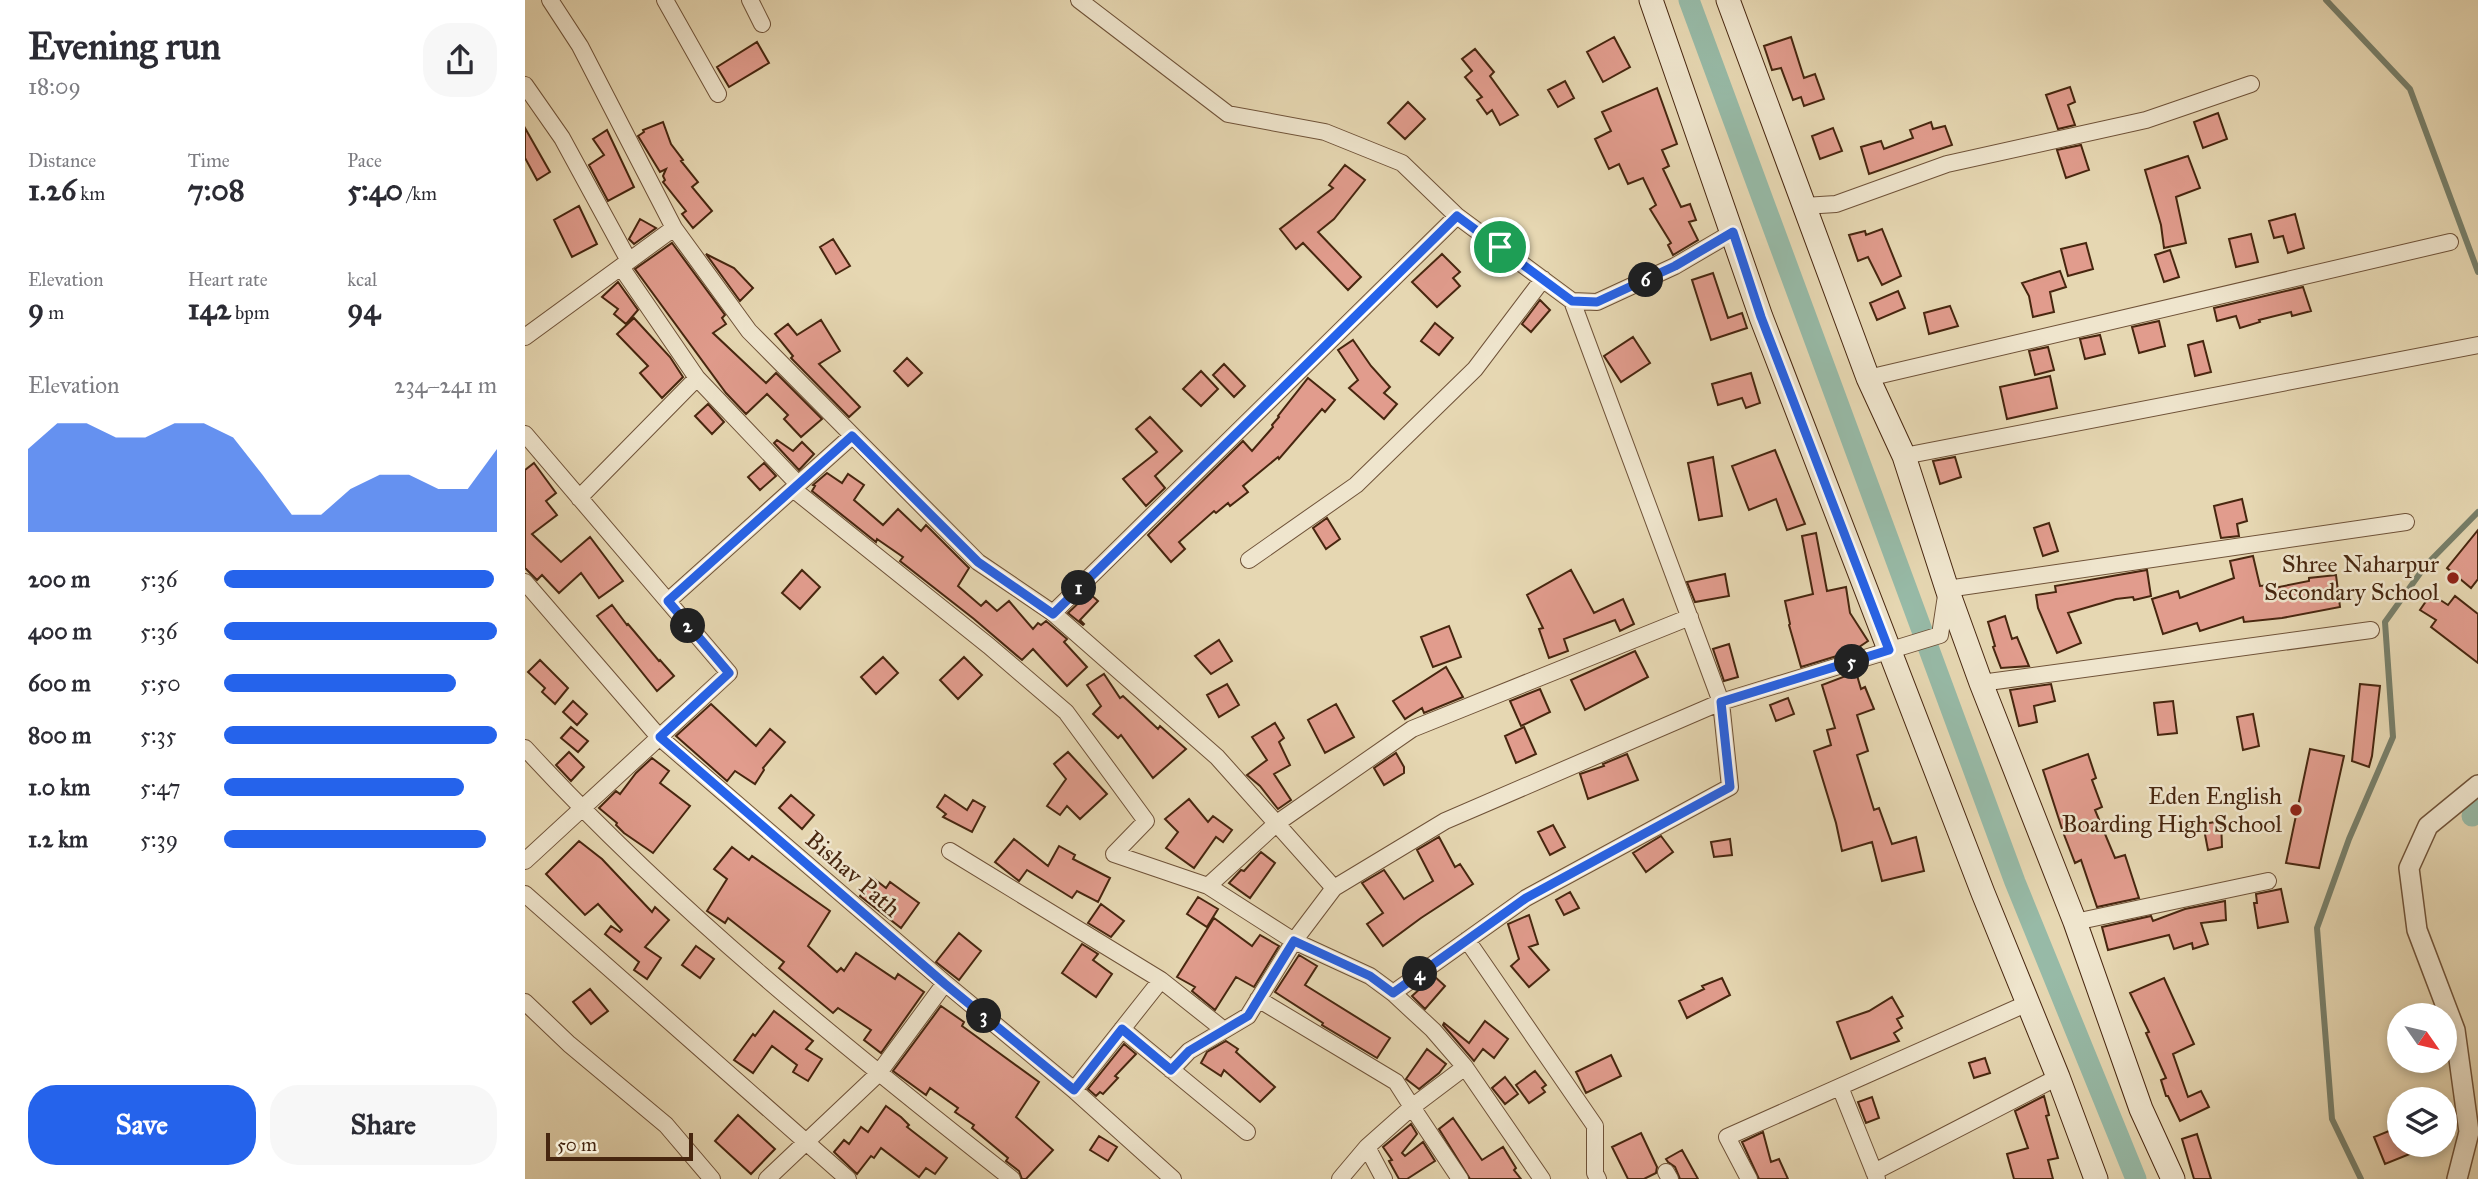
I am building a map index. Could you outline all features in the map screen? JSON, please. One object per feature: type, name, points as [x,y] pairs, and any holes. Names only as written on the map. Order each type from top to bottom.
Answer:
[{"type":"main road","points":[[1651,0],[1761,317],[2096,1179]]},
{"type":"main road","points":[[1728,0],[1868,378],[1904,456],[1981,683],[2075,922],[2141,1109],[2173,1179]]},
{"type":"street","points":[[550,0],[580,46],[674,228],[749,331],[978,562],[1053,614],[1217,757],[1334,888]]},
{"type":"street","points":[[665,0],[718,94]]},
{"type":"street","points":[[750,0],[762,24]]},
{"type":"street","points":[[1079,0],[1228,114],[1325,132],[1402,163],[1457,216],[1572,301],[1721,702],[1730,787],[1526,898],[1393,993]]},
{"type":"street","points":[[1804,206],[1836,204],[1947,164],[2146,120],[2251,84]]},
{"type":"street","points":[[525,85],[562,138],[625,264],[697,378],[796,487],[1066,712],[1146,821],[1114,854],[1208,886],[1294,941],[1370,976],[1393,993],[1433,1030],[1465,1068],[1542,1179]]},
{"type":"street","points":[[1053,614],[1457,216]]},
{"type":"street","points":[[525,337],[674,228]]},
{"type":"street","points":[[1572,301],[1597,302],[1675,266],[1733,232]]},
{"type":"street","points":[[1868,378],[2450,242]]},
{"type":"street","points":[[1249,560],[1356,485],[1475,369],[1543,279]]},
{"type":"street","points":[[1904,456],[2478,345]]},
{"type":"street","points":[[579,498],[697,378]]},
{"type":"street","points":[[525,434],[729,673],[525,861]]},
{"type":"street","points":[[668,601],[852,436]]},
{"type":"street","points":[[1171,1070],[1189,1051],[1248,1016],[1294,941],[1334,888],[1445,821],[1721,702],[1940,635],[1947,589],[2406,522]]},
{"type":"street","name":"Bishav Path","points":[[525,582],[660,737],[945,984],[1074,1090],[1173,1179]]},
{"type":"street","points":[[1208,886],[1277,823],[1412,729],[1690,617]]},
{"type":"street","points":[[1981,683],[2371,630]]},
{"type":"street","points":[[525,748],[581,809],[698,918],[878,1074],[1012,1179]]},
{"type":"street","points":[[2458,1179],[2469,1132],[2455,1030],[2417,930],[2409,868],[2428,826],[2478,785]]},
{"type":"street","points":[[950,851],[1161,980],[1224,1030]]},
{"type":"street","points":[[2075,922],[2268,881]]},
{"type":"street","points":[[525,894],[848,1179]]},
{"type":"street","points":[[1467,940],[1595,1126],[1595,1172],[1598,1179]]},
{"type":"street","points":[[1074,1090],[1161,980]]},
{"type":"street","points":[[767,1179],[878,1074],[945,984]]},
{"type":"street","points":[[1258,999],[1395,1082],[1460,1179]]},
{"type":"street","points":[[525,1002],[569,1044],[666,1125],[712,1179]]},
{"type":"street","points":[[1749,1179],[1727,1137],[2028,1003]]},
{"type":"street","points":[[1122,1029],[1247,1132]]},
{"type":"street","points":[[1340,1179],[1367,1147],[1412,1107],[1465,1068]]},
{"type":"street","points":[[1840,1087],[1875,1176],[2058,1077]]},
{"type":"street","points":[[1367,1147],[1384,1179]]},
{"type":"building","points":[[1614,37],[1630,67],[1603,82],[1587,52]]},
{"type":"building","points":[[1791,37],[1804,78],[1815,74],[1824,99],[1804,106],[1801,97],[1793,100],[1781,68],[1772,70],[1764,46]]},
{"type":"building","points":[[757,42],[769,63],[729,87],[717,67]]},
{"type":"building","points":[[1475,49],[1494,72],[1490,76],[1518,115],[1500,125],[1492,110],[1487,114],[1477,100],[1482,97],[1465,77],[1472,71],[1462,59]]},
{"type":"building","points":[[1565,81],[1574,98],[1558,107],[1548,90]]},
{"type":"building","points":[[2070,87],[2075,102],[2068,105],[2075,125],[2058,129],[2046,95]]},
{"type":"building","points":[[1657,88],[1677,144],[1662,150],[1669,166],[1663,169],[1681,207],[1690,204],[1696,220],[1689,222],[1698,240],[1673,255],[1668,245],[1671,243],[1650,209],[1656,205],[1643,178],[1628,184],[1619,164],[1609,169],[1595,139],[1611,131],[1602,112]]},
{"type":"building","points":[[1408,102],[1425,119],[1405,139],[1388,123]]},
{"type":"building","points":[[2218,113],[2227,139],[2203,148],[2194,122]]},
{"type":"building","points":[[663,122],[671,144],[698,182],[692,187],[712,211],[693,228],[682,214],[686,211],[663,182],[666,169],[660,172],[638,136],[643,130]]},
{"type":"building","points":[[1931,122],[1933,129],[1945,126],[1952,145],[1869,174],[1861,147],[1881,141],[1884,149],[1913,138],[1910,130]]},
{"type":"building","points":[[525,128],[550,172],[537,180],[525,158]]},
{"type":"building","points":[[1833,128],[1842,151],[1820,159],[1812,136]]},
{"type":"building","points":[[607,130],[634,187],[608,201],[589,165],[604,155],[593,139]]},
{"type":"building","points":[[2081,145],[2089,170],[2066,178],[2057,150]]},
{"type":"building","points":[[2188,156],[2200,188],[2176,197],[2186,243],[2164,248],[2161,225],[2145,170]]},
{"type":"building","points":[[1345,165],[1365,180],[1334,219],[1318,232],[1361,277],[1348,290],[1303,243],[1296,249],[1280,229],[1333,188],[1329,185]]},
{"type":"building","points":[[579,206],[597,244],[572,257],[554,220]]},
{"type":"building","points":[[2295,214],[2304,248],[2288,253],[2283,236],[2274,238],[2269,221]]},
{"type":"building","points":[[640,219],[656,228],[634,244],[629,239]]},
{"type":"building","points":[[1882,229],[1901,276],[1882,285],[1868,257],[1858,261],[1849,235],[1865,231],[1866,235]]},
{"type":"building","points":[[2251,234],[2258,262],[2236,267],[2229,239]]},
{"type":"building","points":[[833,239],[850,266],[836,274],[820,247]]},
{"type":"building","points":[[672,243],[725,315],[722,318],[726,324],[713,333],[766,383],[776,373],[822,419],[801,437],[784,419],[788,415],[767,394],[746,414],[726,393],[635,269]]},
{"type":"building","points":[[2086,243],[2093,269],[2068,276],[2061,249]]},
{"type":"building","points":[[2170,250],[2179,277],[2164,282],[2155,255]]},
{"type":"building","points":[[706,254],[734,268],[753,288],[740,301]]},
{"type":"building","points":[[1442,254],[1460,272],[1453,278],[1460,286],[1437,307],[1412,282]]},
{"type":"building","points":[[2060,271],[2066,287],[2050,292],[2054,312],[2033,317],[2029,296],[2022,283]]},
{"type":"building","points":[[1713,273],[1728,318],[1742,313],[1747,328],[1711,340],[1692,280]]},
{"type":"building","points":[[618,282],[638,310],[626,324],[614,314],[618,309],[602,297]]},
{"type":"building","points":[[2303,287],[2311,311],[2292,316],[2291,312],[2240,328],[2236,316],[2217,321],[2214,308]]},
{"type":"building","points":[[1898,291],[1905,308],[1877,320],[1870,303]]},
{"type":"building","points":[[1540,300],[1550,310],[1531,332],[1522,324]]},
{"type":"building","points":[[1950,306],[1958,326],[1929,334],[1924,313]]},
{"type":"building","points":[[634,318],[670,357],[683,377],[662,398],[640,373],[648,366],[617,334]]},
{"type":"building","points":[[821,320],[840,351],[819,364],[860,407],[849,417],[791,358],[793,356],[775,334],[788,324],[797,335]]},
{"type":"building","points":[[2159,321],[2165,346],[2139,353],[2132,327]]},
{"type":"building","points":[[1435,323],[1453,338],[1439,355],[1421,341]]},
{"type":"building","points":[[2100,335],[2105,354],[2085,359],[2080,339]]},
{"type":"building","points":[[1633,337],[1650,363],[1621,382],[1604,356]]},
{"type":"building","points":[[1353,340],[1390,387],[1384,393],[1397,404],[1384,419],[1349,388],[1358,380],[1338,350]]},
{"type":"building","points":[[2203,341],[2211,372],[2195,376],[2188,345]]},
{"type":"building","points":[[2048,347],[2054,370],[2035,375],[2029,351]]},
{"type":"building","points":[[907,358],[922,373],[908,386],[894,371]]},
{"type":"building","points":[[1224,364],[1245,386],[1234,397],[1213,375]]},
{"type":"building","points":[[1201,371],[1218,389],[1201,406],[1183,389]]},
{"type":"building","points":[[1751,373],[1760,403],[1746,408],[1742,398],[1718,405],[1712,384]]},
{"type":"building","points":[[2050,376],[2057,408],[2007,419],[2000,387]]},
{"type":"building","points":[[1308,378],[1335,400],[1325,412],[1322,409],[1279,459],[1278,457],[1243,486],[1248,492],[1230,506],[1228,503],[1216,513],[1214,511],[1179,542],[1185,549],[1171,562],[1148,535],[1243,441],[1252,451]]},
{"type":"building","points":[[708,404],[724,422],[712,434],[695,416]]},
{"type":"building","points":[[1150,417],[1182,451],[1155,476],[1165,488],[1146,506],[1123,479],[1157,452],[1136,429]]},
{"type":"building","points":[[777,440],[793,451],[802,442],[814,454],[799,470],[774,443]]},
{"type":"building","points":[[1775,450],[1805,524],[1787,530],[1776,499],[1749,510],[1732,466]]},
{"type":"building","points":[[1713,457],[1722,516],[1699,520],[1688,463]]},
{"type":"building","points":[[1955,457],[1961,477],[1940,484],[1933,461]]},
{"type":"building","points":[[534,463],[556,493],[546,501],[557,515],[532,534],[561,562],[590,537],[623,581],[599,598],[581,573],[559,593],[542,575],[537,580],[525,568],[525,470]]},
{"type":"building","points":[[764,463],[776,476],[760,490],[748,477]]},
{"type":"building","points":[[827,473],[842,483],[848,474],[864,485],[854,500],[883,525],[898,509],[921,531],[926,525],[969,568],[958,586],[981,606],[986,601],[997,611],[1009,601],[1033,629],[1038,623],[1041,625],[1046,621],[1067,639],[1064,642],[1087,667],[1067,686],[1033,649],[1022,660],[900,561],[903,557],[877,539],[876,542],[812,491],[815,486],[813,485]]},
{"type":"building","points":[[2242,499],[2247,521],[2237,524],[2239,536],[2221,538],[2214,506]]},
{"type":"building","points":[[1327,518],[1340,539],[1326,549],[1313,528]]},
{"type":"building","points":[[2049,523],[2058,551],[2043,556],[2034,528]]},
{"type":"building","points":[[2478,530],[2478,579],[2471,588],[2447,568]]},
{"type":"building","points":[[1816,533],[1827,591],[1846,587],[1850,613],[1868,641],[1853,651],[1801,667],[1785,601],[1813,594],[1802,536]]},
{"type":"building","points":[[2253,556],[2260,586],[2269,585],[2269,589],[2309,581],[2309,578],[2336,575],[2340,607],[2244,622],[2243,617],[2200,631],[2197,623],[2163,634],[2152,599],[2178,591],[2180,598],[2234,578],[2230,561]]},
{"type":"building","points":[[802,570],[820,587],[800,609],[782,593]]},
{"type":"building","points":[[1571,570],[1594,613],[1623,599],[1634,624],[1620,631],[1615,620],[1564,639],[1568,651],[1549,658],[1539,629],[1543,628],[1527,595]]},
{"type":"building","points":[[2147,570],[2151,596],[2134,600],[2133,597],[2116,599],[2068,613],[2081,643],[2057,653],[2038,608],[2036,595],[2056,592],[2055,586]]},
{"type":"building","points":[[1725,574],[1729,596],[1695,602],[1687,582]]},
{"type":"building","points":[[1089,593],[1098,601],[1080,620],[1083,625],[1068,613]]},
{"type":"building","points":[[2431,594],[2448,605],[2455,596],[2478,614],[2478,663],[2431,627],[2436,620],[2420,610]]},
{"type":"building","points":[[612,605],[674,676],[657,691],[597,616]]},
{"type":"building","points":[[2005,616],[2012,639],[2017,637],[2029,666],[2001,668],[1988,622]]},
{"type":"building","points":[[1449,626],[1461,657],[1433,667],[1421,637]]},
{"type":"building","points":[[1219,640],[1232,661],[1211,674],[1195,656]]},
{"type":"building","points":[[1729,644],[1738,677],[1724,681],[1713,649]]},
{"type":"building","points":[[1635,651],[1648,677],[1585,710],[1571,680]]},
{"type":"building","points":[[883,657],[898,673],[876,694],[861,677]]},
{"type":"building","points":[[964,657],[982,675],[958,699],[940,680]]},
{"type":"building","points":[[540,660],[568,688],[555,704],[542,692],[545,688],[528,672]]},
{"type":"building","points":[[1446,667],[1463,697],[1424,713],[1422,708],[1405,719],[1393,701]]},
{"type":"building","points":[[1856,672],[1861,689],[1865,687],[1874,709],[1857,715],[1868,751],[1857,755],[1874,810],[1879,808],[1892,844],[1916,837],[1924,871],[1882,881],[1872,842],[1842,851],[1814,751],[1831,745],[1827,730],[1835,728],[1822,685]]},
{"type":"building","points":[[1104,674],[1120,698],[1123,696],[1158,729],[1160,726],[1186,749],[1153,778],[1121,735],[1118,738],[1093,714],[1101,706],[1087,685]]},
{"type":"building","points":[[1227,684],[1239,705],[1219,717],[1207,695]]},
{"type":"building","points":[[2051,684],[2055,701],[2034,706],[2037,722],[2019,726],[2010,690]]},
{"type":"building","points":[[2360,684],[2380,686],[2369,767],[2352,761]]},
{"type":"building","points":[[1540,689],[1550,712],[1521,726],[1510,701]]},
{"type":"building","points":[[1788,698],[1794,714],[1776,721],[1770,705]]},
{"type":"building","points":[[573,701],[587,714],[577,725],[563,712]]},
{"type":"building","points":[[2173,701],[2177,733],[2158,735],[2154,703]]},
{"type":"building","points":[[711,704],[756,746],[770,729],[785,742],[763,768],[755,784],[735,771],[727,781],[676,736]]},
{"type":"building","points":[[1336,704],[1354,737],[1325,753],[1308,720]]},
{"type":"building","points":[[2253,714],[2259,746],[2243,750],[2237,717]]},
{"type":"building","points":[[1275,723],[1284,738],[1279,742],[1290,765],[1274,774],[1291,800],[1278,809],[1260,786],[1247,775],[1267,760],[1252,737]]},
{"type":"building","points":[[571,727],[588,741],[578,752],[561,738]]},
{"type":"building","points":[[1524,727],[1536,754],[1516,763],[1505,736]]},
{"type":"building","points":[[2310,749],[2344,756],[2319,868],[2286,863]]},
{"type":"building","points":[[569,752],[584,767],[571,781],[556,765]]},
{"type":"building","points":[[1068,752],[1107,794],[1080,819],[1067,806],[1060,815],[1047,806],[1066,779],[1054,764]]},
{"type":"building","points":[[1396,753],[1404,767],[1404,773],[1384,785],[1374,768]]},
{"type":"building","points":[[1627,754],[1638,780],[1588,799],[1580,774]]},
{"type":"building","points":[[2088,754],[2096,778],[2092,780],[2102,807],[2095,810],[2115,858],[2125,855],[2139,898],[2097,907],[2081,860],[2075,863],[2043,770]]},
{"type":"building","points":[[652,758],[669,771],[660,783],[690,806],[653,853],[624,833],[617,823],[599,808],[616,791],[620,794]]},
{"type":"building","points":[[791,795],[814,815],[802,829],[779,808]]},
{"type":"building","points":[[945,795],[967,810],[973,800],[985,807],[972,832],[943,817],[946,814],[937,807]]},
{"type":"building","points":[[1189,799],[1208,822],[1213,816],[1232,830],[1223,842],[1216,837],[1194,868],[1166,848],[1178,832],[1165,819]]},
{"type":"building","points":[[2221,821],[2222,847],[2208,850],[2203,824]]},
{"type":"building","points":[[1553,825],[1565,847],[1550,855],[1538,832]]},
{"type":"building","points":[[1661,836],[1673,852],[1646,872],[1633,853]]},
{"type":"building","points":[[1439,837],[1455,867],[1460,864],[1473,884],[1383,946],[1367,924],[1383,913],[1362,883],[1384,870],[1404,899],[1433,881],[1417,850]]},
{"type":"building","points":[[1014,839],[1048,866],[1059,846],[1075,855],[1073,859],[1110,878],[1098,902],[1077,891],[1072,898],[1027,870],[1019,881],[995,862]]},
{"type":"building","points":[[1730,839],[1732,855],[1714,857],[1711,842]]},
{"type":"building","points":[[579,841],[602,859],[652,912],[655,907],[669,920],[645,947],[661,958],[647,979],[634,970],[639,962],[605,934],[611,926],[620,932],[622,930],[598,904],[585,915],[546,874]]},
{"type":"building","points":[[732,847],[749,860],[752,856],[830,911],[808,946],[837,972],[841,968],[844,971],[856,953],[895,979],[898,974],[924,992],[881,1053],[864,1040],[871,1030],[838,1008],[833,1013],[779,968],[784,962],[728,918],[725,923],[707,911],[727,879],[714,869]]},
{"type":"building","points":[[1261,852],[1275,863],[1250,898],[1229,883]]},
{"type":"building","points":[[873,878],[886,888],[890,882],[919,903],[901,928],[860,896]]},
{"type":"building","points":[[2281,889],[2288,922],[2258,928],[2254,903],[2257,903],[2256,894]]},
{"type":"building","points":[[1570,892],[1579,908],[1564,915],[1556,900]]},
{"type":"building","points":[[1198,897],[1218,909],[1207,927],[1187,914]]},
{"type":"building","points":[[2225,901],[2226,920],[2201,923],[2208,944],[2193,949],[2192,943],[2174,949],[2169,935],[2108,950],[2102,927],[2151,916],[2153,921],[2185,909]]},
{"type":"building","points":[[1101,904],[1124,921],[1111,937],[1088,923]]},
{"type":"building","points":[[1529,915],[1538,944],[1529,947],[1549,970],[1529,987],[1511,966],[1519,959],[1508,924]]},
{"type":"building","points":[[1214,918],[1252,946],[1260,935],[1279,946],[1254,987],[1236,977],[1215,1010],[1192,991],[1195,987],[1177,977]]},
{"type":"building","points":[[959,933],[981,951],[959,980],[936,962]]},
{"type":"building","points":[[1082,944],[1098,954],[1093,960],[1112,974],[1096,997],[1062,973]]},
{"type":"building","points":[[696,946],[714,959],[700,978],[682,965]]},
{"type":"building","points":[[1299,955],[1317,966],[1305,985],[1390,1038],[1377,1058],[1322,1025],[1323,1023],[1275,992]]},
{"type":"building","points":[[1434,976],[1445,986],[1425,1009],[1412,996]]},
{"type":"building","points":[[1722,978],[1730,995],[1687,1018],[1679,1001],[1704,989],[1702,986]]},
{"type":"building","points":[[2164,978],[2194,1044],[2173,1054],[2188,1097],[2201,1091],[2209,1107],[2180,1121],[2166,1096],[2161,1080],[2166,1078],[2146,1033],[2149,1032],[2130,993]]},
{"type":"building","points":[[590,989],[608,1011],[591,1024],[573,1002]]},
{"type":"building","points":[[1892,997],[1903,1016],[1897,1019],[1902,1028],[1894,1033],[1899,1041],[1851,1059],[1837,1022],[1869,1011]]},
{"type":"building","points":[[941,1006],[964,1022],[962,1026],[1039,1082],[1016,1117],[1053,1150],[1026,1179],[1022,1179],[1019,1171],[1006,1161],[1008,1158],[972,1128],[974,1125],[955,1112],[958,1108],[930,1088],[926,1095],[893,1071]]},
{"type":"building","points":[[774,1011],[813,1041],[806,1049],[822,1059],[808,1081],[793,1072],[797,1065],[772,1046],[753,1073],[734,1060]]},
{"type":"building","points":[[1485,1021],[1508,1039],[1494,1058],[1483,1049],[1474,1061],[1443,1025],[1444,1023],[1469,1043]]},
{"type":"building","points":[[1226,1041],[1238,1049],[1236,1052],[1275,1087],[1260,1102],[1224,1070],[1221,1076],[1201,1063],[1207,1052]]},
{"type":"building","points":[[1124,1044],[1136,1054],[1115,1076],[1118,1078],[1103,1094],[1100,1092],[1096,1096],[1088,1089]]},
{"type":"building","points":[[1427,1049],[1446,1064],[1419,1089],[1406,1079]]},
{"type":"building","points":[[1611,1055],[1621,1076],[1586,1093],[1576,1072]]},
{"type":"building","points":[[1985,1058],[1990,1073],[1974,1078],[1969,1063]]},
{"type":"building","points":[[1535,1071],[1546,1085],[1542,1088],[1545,1092],[1529,1103],[1516,1085]]},
{"type":"building","points":[[1505,1077],[1518,1094],[1505,1104],[1492,1088]]},
{"type":"building","points":[[2044,1096],[2049,1115],[2046,1116],[2058,1158],[2048,1160],[2053,1179],[2014,1179],[2007,1154],[2028,1148],[2015,1111]]},
{"type":"building","points":[[1872,1097],[1879,1118],[1866,1123],[1858,1102]]},
{"type":"building","points":[[886,1106],[909,1125],[907,1127],[947,1158],[935,1174],[926,1168],[919,1177],[881,1148],[857,1174],[834,1152],[844,1140],[849,1144],[861,1127],[868,1132]]},
{"type":"building","points":[[738,1115],[775,1149],[751,1174],[715,1141]]},
{"type":"building","points":[[1453,1118],[1482,1160],[1503,1147],[1521,1179],[1470,1179],[1439,1129]]},
{"type":"building","points":[[1411,1124],[1417,1134],[1402,1153],[1405,1156],[1423,1142],[1435,1161],[1407,1179],[1399,1179],[1389,1161],[1392,1160],[1383,1147]]},
{"type":"building","points":[[1763,1132],[1771,1162],[1779,1159],[1788,1179],[1759,1179],[1742,1142]]},
{"type":"building","points":[[2387,1132],[2387,1157],[2402,1157],[2385,1164],[2374,1137]]},
{"type":"building","points":[[1641,1133],[1657,1167],[1656,1173],[1644,1179],[1628,1179],[1612,1147]]},
{"type":"building","points":[[2197,1134],[2211,1179],[2194,1179],[2182,1139]]},
{"type":"building","points":[[1099,1136],[1117,1147],[1108,1161],[1090,1150]]},
{"type":"building","points":[[1682,1150],[1698,1179],[1680,1179],[1675,1167],[1666,1159]]},
{"type":"waterway","points":[[1689,0],[2015,882],[2136,1179]]},
{"type":"waterway","points":[[2326,0],[2410,89],[2478,272]]},
{"type":"waterway","points":[[2361,1179],[2332,1119],[2317,928],[2349,839],[2393,737],[2385,622],[2426,565],[2478,512]]},
{"type":"waterway","points":[[2472,816],[2478,810]]},
{"type":"place","name":"Shree Naharpur Secondary School","points":[[2453,578]]},
{"type":"place","name":"Eden English Boarding High School","points":[[2296,810]]},
{"type":"route","points":[[1457,216],[1500,247],[1572,301],[1597,302],[1675,266],[1733,232],[1761,317],[1889,650],[1721,702],[1730,787],[1526,898],[1393,993],[1370,976],[1294,941],[1248,1016],[1189,1051],[1171,1070],[1122,1029],[1074,1090],[945,984],[660,737],[729,673],[668,601],[852,436],[978,562],[1053,614],[1457,216]]}]
